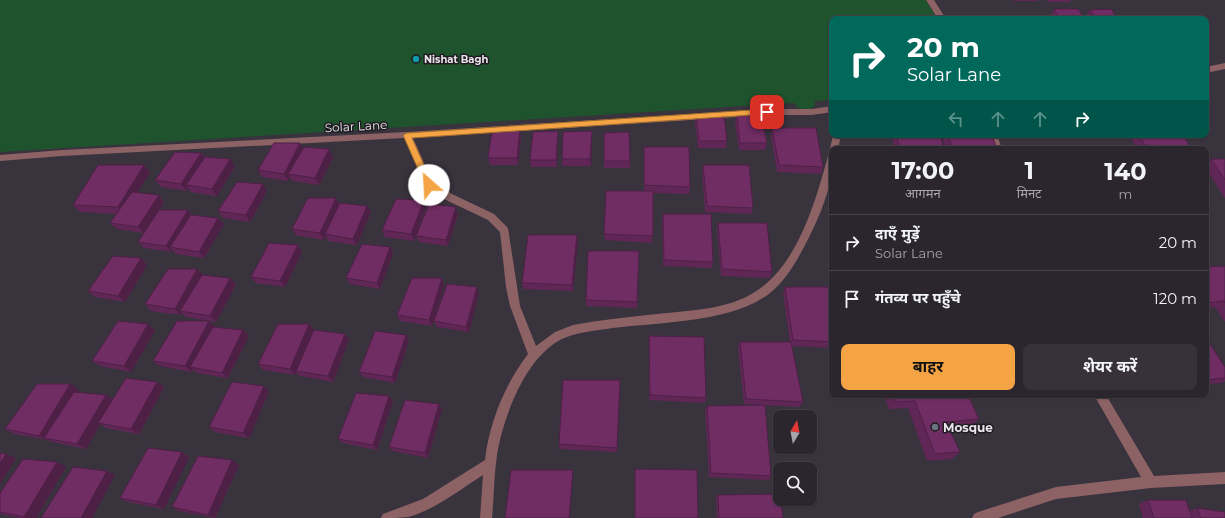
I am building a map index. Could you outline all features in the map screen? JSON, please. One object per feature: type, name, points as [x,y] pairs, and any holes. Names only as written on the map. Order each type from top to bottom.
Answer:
[{"type":"street","points":[[930,0],[940,16]]},
{"type":"street","points":[[1209,69],[1225,66]]},
{"type":"street","name":"Solar Lane","points":[[0,158],[62,153],[407,135],[767,112],[812,112],[829,109]]},
{"type":"street","points":[[407,135],[429,185],[445,195],[491,217],[505,231],[511,287],[515,306],[534,355]]},
{"type":"street","points":[[486,518],[495,437],[514,386],[534,355],[545,343],[559,334],[618,322],[705,313],[738,304],[756,296],[773,284],[794,257],[812,216],[829,165]]},
{"type":"street","points":[[1102,398],[1151,482]]},
{"type":"street","points":[[387,518],[412,510],[427,503],[491,463]]},
{"type":"street","points":[[978,518],[1056,493],[1151,482],[1225,478]]},
{"type":"green space","name":"Nishat Bagh","points":[[0,0],[926,0],[935,16],[829,16],[829,100],[815,101],[815,106],[809,110],[798,108],[794,103],[0,152]]},
{"type":"building","points":[[1054,9],[1078,9],[1083,16],[1058,16]]},
{"type":"building","points":[[1111,9],[1116,16],[1094,16],[1090,10]]},
{"type":"building","points":[[724,114],[727,141],[699,141],[696,115]]},
{"type":"building","points":[[761,115],[767,143],[740,143],[737,116]]},
{"type":"building","points":[[772,128],[816,128],[823,167],[779,165]]},
{"type":"building","points":[[520,130],[517,158],[488,158],[492,131]]},
{"type":"building","points":[[558,131],[556,160],[530,160],[533,132]]},
{"type":"building","points":[[592,131],[590,159],[562,159],[563,132]]},
{"type":"building","points":[[629,132],[630,161],[604,161],[604,133]]},
{"type":"building","points":[[897,138],[941,138],[943,146],[899,146]]},
{"type":"building","points":[[949,138],[993,138],[996,146],[952,146]]},
{"type":"building","points":[[1141,138],[1185,138],[1189,146],[1168,146],[1145,145]]},
{"type":"building","points":[[274,143],[300,143],[284,174],[258,170]]},
{"type":"building","points":[[304,147],[329,149],[315,178],[288,174]]},
{"type":"building","points":[[644,147],[689,147],[690,187],[644,185]]},
{"type":"building","points":[[175,152],[201,153],[181,184],[155,180]]},
{"type":"building","points":[[205,157],[230,159],[212,189],[186,185]]},
{"type":"building","points":[[1211,159],[1225,159],[1225,180]]},
{"type":"building","points":[[98,165],[144,165],[118,207],[73,205]]},
{"type":"building","points":[[703,165],[749,165],[753,208],[707,206]]},
{"type":"building","points":[[237,182],[263,184],[246,215],[218,211]]},
{"type":"building","points":[[606,191],[653,191],[653,236],[604,234]]},
{"type":"building","points":[[132,192],[159,195],[138,227],[110,223]]},
{"type":"building","points":[[308,198],[336,198],[320,233],[292,229]]},
{"type":"building","points":[[396,199],[424,200],[411,234],[382,230]]},
{"type":"building","points":[[340,203],[367,206],[353,239],[325,234]]},
{"type":"building","points":[[429,204],[456,207],[446,240],[416,236]]},
{"type":"building","points":[[159,210],[188,210],[166,246],[138,242]]},
{"type":"building","points":[[663,214],[711,214],[713,262],[664,260]]},
{"type":"building","points":[[191,215],[218,218],[199,252],[170,247]]},
{"type":"building","points":[[718,223],[767,223],[772,272],[722,269]]},
{"type":"building","points":[[528,235],[577,235],[572,285],[522,283]]},
{"type":"building","points":[[269,243],[298,245],[280,281],[251,277]]},
{"type":"building","points":[[362,244],[390,247],[377,283],[346,278]]},
{"type":"building","points":[[588,251],[639,251],[637,302],[586,300]]},
{"type":"building","points":[[113,256],[141,258],[118,296],[88,291]]},
{"type":"building","points":[[1225,266],[1225,303],[1224,301],[1209,303],[1209,267]]},
{"type":"building","points":[[168,269],[197,269],[175,309],[145,304]]},
{"type":"building","points":[[202,275],[230,278],[210,316],[180,311]]},
{"type":"building","points":[[412,278],[442,278],[429,320],[397,315]]},
{"type":"building","points":[[447,284],[477,287],[466,327],[434,321]]},
{"type":"building","points":[[785,287],[829,287],[829,342],[793,340]]},
{"type":"building","points":[[118,321],[148,324],[124,366],[92,361]]},
{"type":"building","points":[[177,321],[209,321],[185,366],[153,361]]},
{"type":"building","points":[[278,324],[309,324],[290,369],[258,364]]},
{"type":"building","points":[[213,327],[243,330],[222,373],[190,367]]},
{"type":"building","points":[[314,330],[345,334],[328,376],[296,371]]},
{"type":"building","points":[[375,331],[406,335],[392,377],[359,372]]},
{"type":"building","points":[[649,336],[704,337],[706,398],[650,395]]},
{"type":"building","points":[[740,342],[791,342],[803,402],[746,399]]},
{"type":"building","points":[[1209,343],[1225,367],[1225,378],[1209,380]]},
{"type":"building","points":[[126,378],[157,382],[131,429],[98,423]]},
{"type":"building","points":[[563,380],[620,380],[617,448],[559,444]]},
{"type":"building","points":[[232,382],[264,386],[243,433],[209,427]]},
{"type":"building","points":[[37,384],[70,384],[39,436],[5,429]]},
{"type":"building","points":[[74,392],[106,395],[77,444],[44,438]]},
{"type":"building","points":[[356,393],[389,396],[373,445],[338,439]]},
{"type":"building","points":[[894,398],[969,398],[979,419],[946,422],[960,452],[935,454],[915,401],[895,402]]},
{"type":"building","points":[[405,400],[439,404],[425,453],[389,447]]},
{"type":"building","points":[[765,405],[771,476],[711,473],[707,406]]},
{"type":"building","points":[[148,448],[182,452],[156,505],[120,498]]},
{"type":"building","points":[[0,453],[6,454],[0,464]]},
{"type":"building","points":[[198,456],[232,460],[208,515],[172,507]]},
{"type":"building","points":[[23,459],[57,462],[24,517],[0,512],[0,493]]},
{"type":"building","points":[[73,467],[107,471],[81,518],[41,518]]},
{"type":"building","points":[[635,469],[697,470],[698,518],[635,518]]},
{"type":"building","points":[[511,470],[573,470],[569,518],[505,518]]},
{"type":"building","points":[[773,494],[773,506],[782,506],[783,518],[719,518],[718,495]]},
{"type":"building","points":[[1148,500],[1186,500],[1192,518],[1154,518]]},
{"type":"building","points":[[1197,508],[1225,512],[1225,518],[1201,518]]},
{"type":"place","name":"Nishat Bagh","points":[[416,59]]},
{"type":"place","name":"Mosque","points":[[935,427]]},
{"type":"route","points":[[429,185],[407,135],[767,112]]}]
